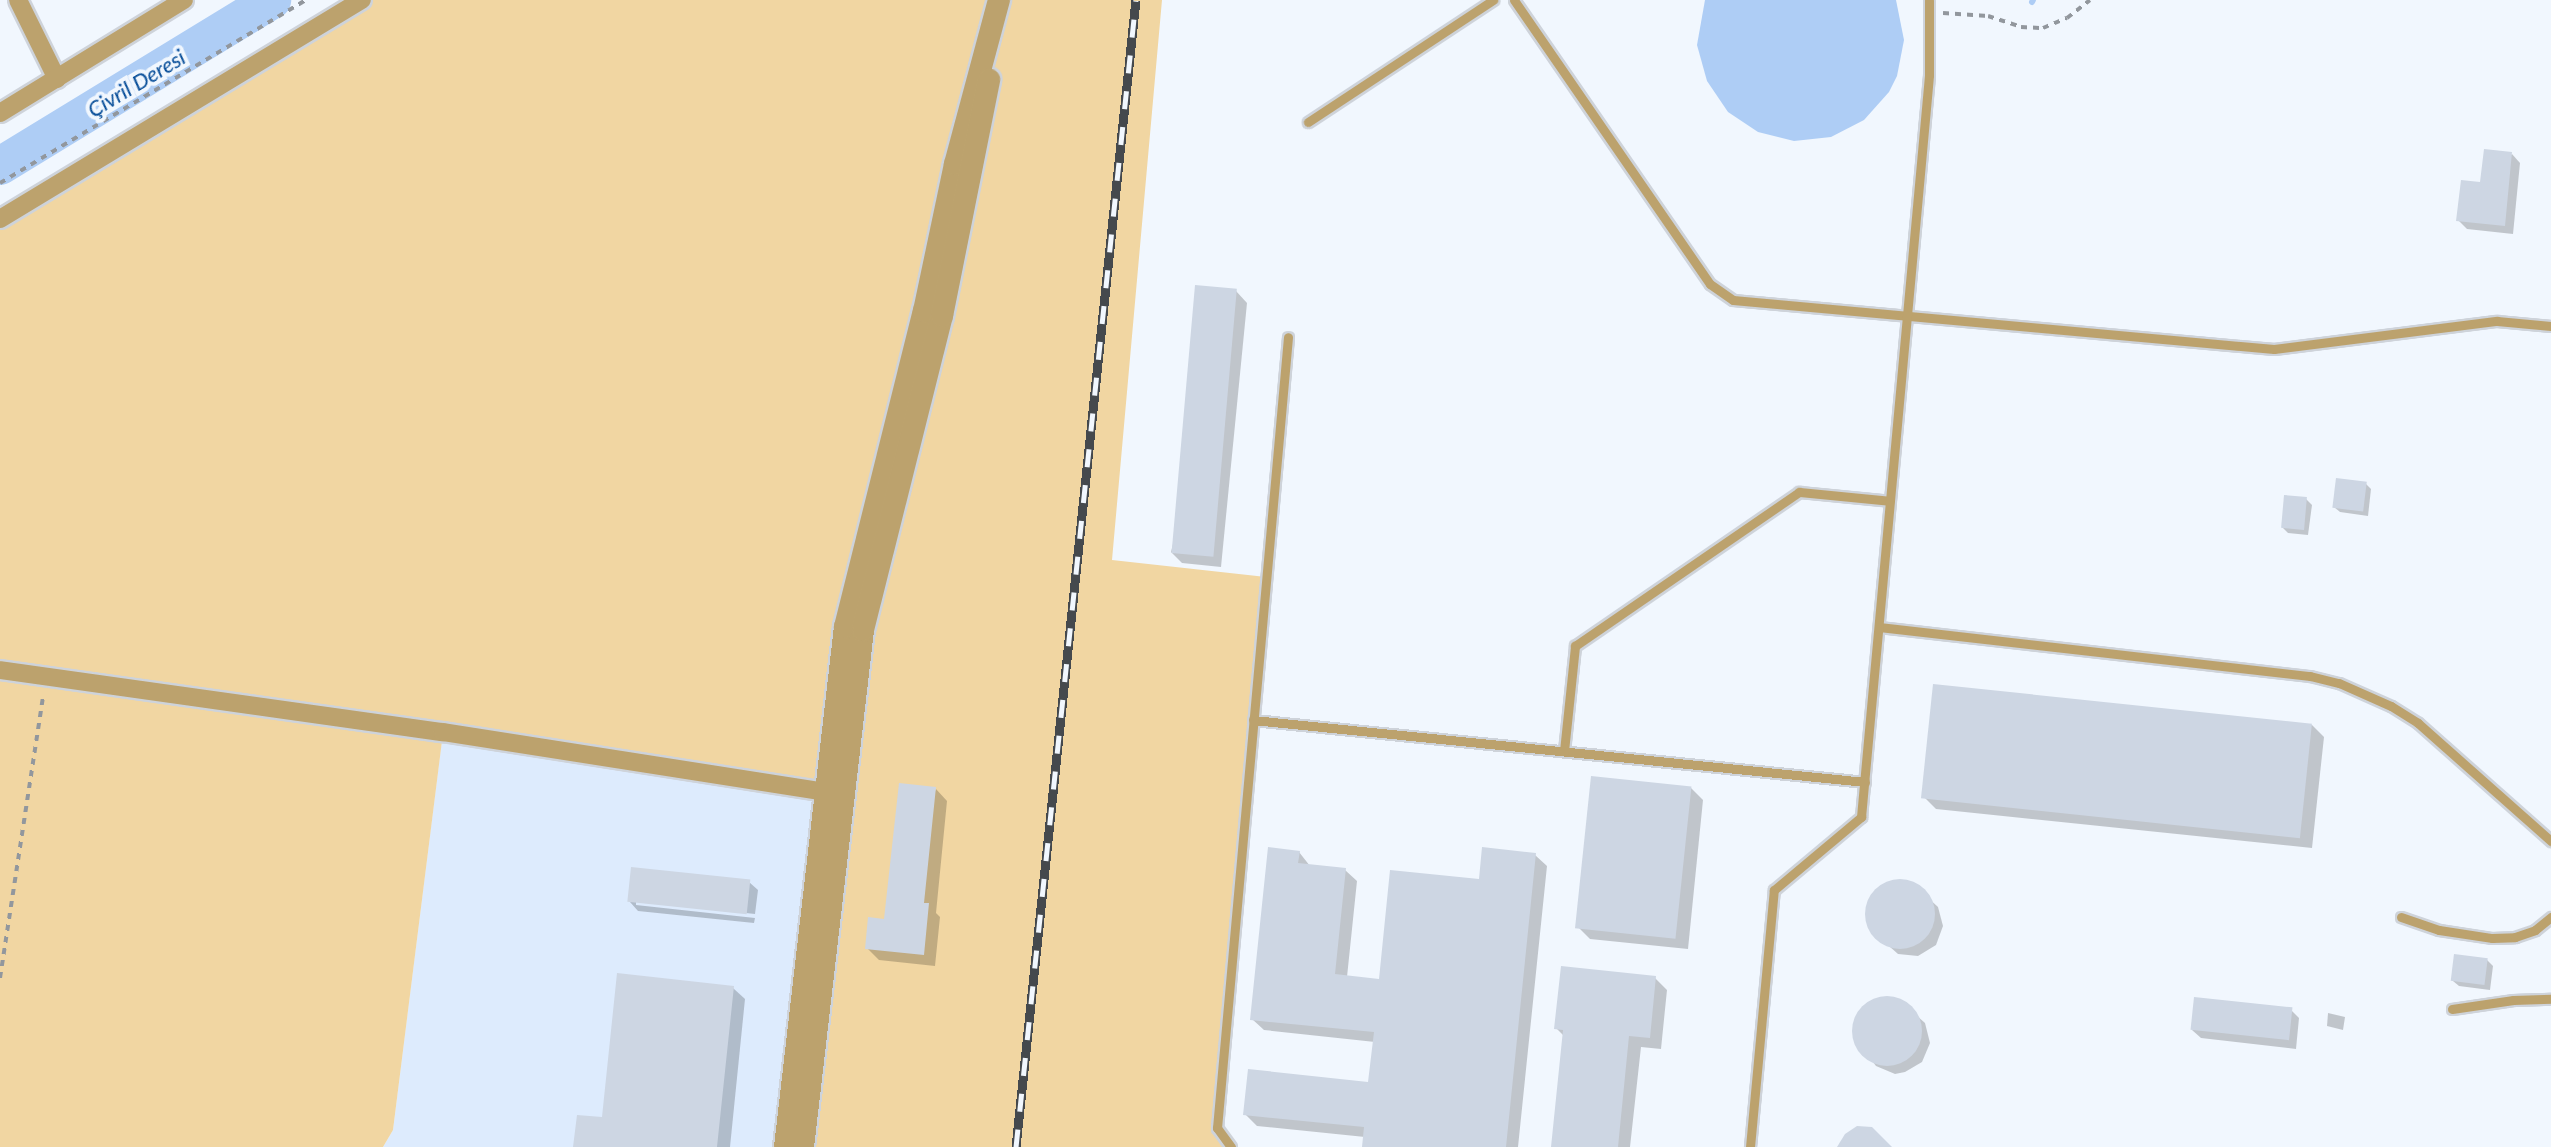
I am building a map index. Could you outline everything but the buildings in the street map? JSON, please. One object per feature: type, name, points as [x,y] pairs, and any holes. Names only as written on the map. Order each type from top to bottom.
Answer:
[{"type":"street","points":[[18,0],[57,79]]},
{"type":"street","points":[[0,113],[184,0]]},
{"type":"street","points":[[0,219],[362,0]]},
{"type":"street","points":[[785,1147],[845,627],[924,311],[974,89],[998,4]]},
{"type":"street","points":[[803,1147],[863,630],[945,301],[988,92],[998,4]]},
{"type":"street","points":[[0,670],[443,732],[824,792]]},
{"type":"lane","points":[[1308,122],[1493,0]]},
{"type":"lane","points":[[1514,0],[1710,284],[1733,300],[2274,349],[2497,321],[2551,326]]},
{"type":"lane","points":[[1750,1147],[1774,890],[1861,817],[1929,75],[1929,0]]},
{"type":"lane","points":[[1231,1147],[1217,1128],[1288,337]]},
{"type":"lane","points":[[1564,751],[1575,646],[1799,492],[1890,501]]},
{"type":"lane","points":[[1879,627],[2310,676],[2339,683],[2391,706],[2418,723],[2551,841]]},
{"type":"lane","points":[[1253,720],[1865,782]]},
{"type":"lane","points":[[2401,917],[2439,930],[2492,938],[2515,937],[2535,930],[2551,917]]},
{"type":"lane","points":[[2452,1009],[2513,1000],[2551,999]]},
{"type":"path","points":[[0,183],[306,0]]},
{"type":"path","points":[[1929,12],[1988,16],[2021,27],[2043,28],[2067,18],[2090,0]]},
{"type":"path","points":[[0,978],[45,677]]},
{"type":"shaded area","points":[[362,0],[1162,0],[1112,560],[1266,577],[1217,1128],[1231,1147],[803,1147],[842,793],[443,733],[393,1130],[383,1147],[0,1147],[0,219]]},
{"type":"shaded area","points":[[443,732],[824,792],[785,1147],[383,1147],[393,1130]]},
{"type":"water","points":[[1705,0],[1896,0],[1904,40],[1897,76],[1889,92],[1864,120],[1831,137],[1794,141],[1758,132],[1728,112],[1707,81],[1697,45]]},
{"type":"waterway","name":"Çivril Deresi","points":[[0,166],[272,0]]},
{"type":"railway","points":[[1016,1147],[1136,0]]}]
